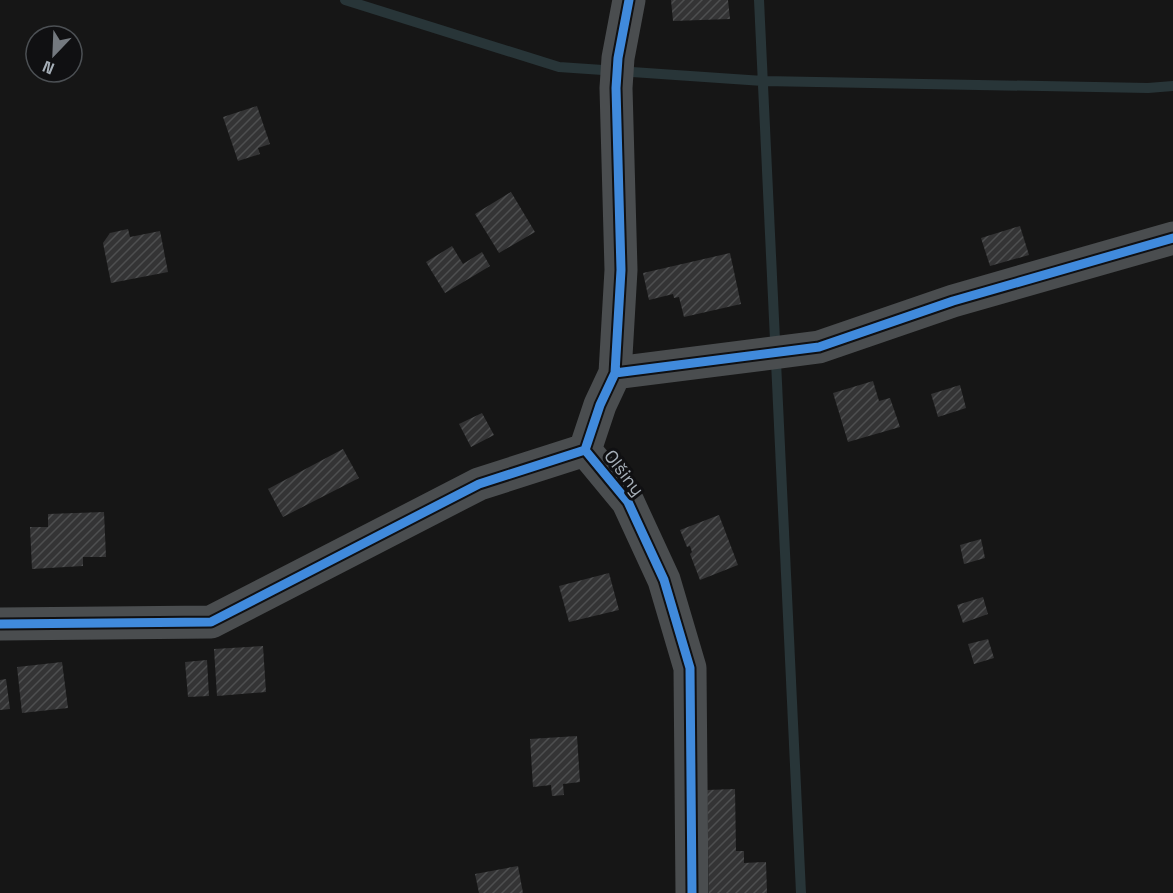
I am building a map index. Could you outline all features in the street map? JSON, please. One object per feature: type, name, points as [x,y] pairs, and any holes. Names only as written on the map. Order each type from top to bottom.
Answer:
[{"type":"street","name":"Olšiny","points":[[629,0],[617,73],[621,270],[615,373],[600,405],[585,450],[628,502],[664,580],[690,668],[692,893]]},
{"type":"street","points":[[615,373],[819,347],[953,302],[1173,238]]},
{"type":"street","points":[[0,624],[212,622],[479,484],[585,450]]},
{"type":"building","points":[[671,0],[728,0],[730,19],[673,21]]},
{"type":"building","points":[[257,106],[270,144],[258,148],[260,154],[238,161],[223,117]]},
{"type":"building","points":[[511,192],[535,232],[499,253],[475,214]]},
{"type":"building","points":[[1020,226],[1029,255],[990,266],[981,238]]},
{"type":"building","points":[[128,229],[130,237],[160,231],[168,272],[111,283],[103,243],[110,233]]},
{"type":"building","points":[[452,246],[463,264],[482,252],[490,266],[445,293],[426,262]]},
{"type":"building","points":[[730,253],[741,304],[684,317],[679,297],[674,298],[673,294],[649,300],[643,273]]},
{"type":"building","points":[[873,381],[879,401],[890,398],[900,427],[848,442],[833,393]]},
{"type":"building","points":[[960,385],[966,408],[938,417],[931,394]]},
{"type":"building","points":[[482,413],[494,435],[471,447],[459,424]]},
{"type":"building","points":[[343,449],[359,478],[283,517],[268,489]]},
{"type":"building","points":[[104,512],[106,557],[83,557],[83,566],[32,569],[30,527],[48,527],[48,514]]},
{"type":"building","points":[[719,515],[738,565],[700,580],[690,554],[692,552],[690,546],[687,547],[680,530]]},
{"type":"building","points":[[981,539],[985,558],[964,564],[960,545]]},
{"type":"building","points":[[609,573],[619,610],[569,622],[559,586]]},
{"type":"building","points":[[983,597],[988,614],[963,623],[957,605]]},
{"type":"building","points":[[988,639],[994,658],[974,664],[968,644]]},
{"type":"building","points":[[263,646],[266,692],[217,696],[214,649]]},
{"type":"building","points":[[207,660],[209,696],[188,697],[185,662]]},
{"type":"building","points":[[62,662],[68,708],[22,713],[17,667]]},
{"type":"building","points":[[6,679],[10,709],[0,710],[0,680]]},
{"type":"building","points":[[577,736],[580,782],[563,784],[564,795],[552,796],[551,785],[533,787],[530,739]]},
{"type":"building","points":[[735,789],[736,851],[744,851],[744,863],[766,862],[767,893],[709,893],[707,790]]},
{"type":"building","points":[[518,866],[523,893],[479,893],[475,874]]},
{"type":"waterway","points":[[345,0],[559,67],[763,81],[1148,88],[1173,86]]},
{"type":"waterway","points":[[759,0],[801,893]]},
{"type":"cycle path","points":[[585,450],[600,405],[615,373],[621,270],[616,88],[618,58],[629,0]]},
{"type":"cycle path","points":[[615,373],[819,347],[953,301],[1173,238]]},
{"type":"cycle path","points":[[585,450],[628,502],[664,580],[690,668],[692,893]]},
{"type":"cycle path","points":[[0,624],[211,622],[479,484],[585,450]]}]
